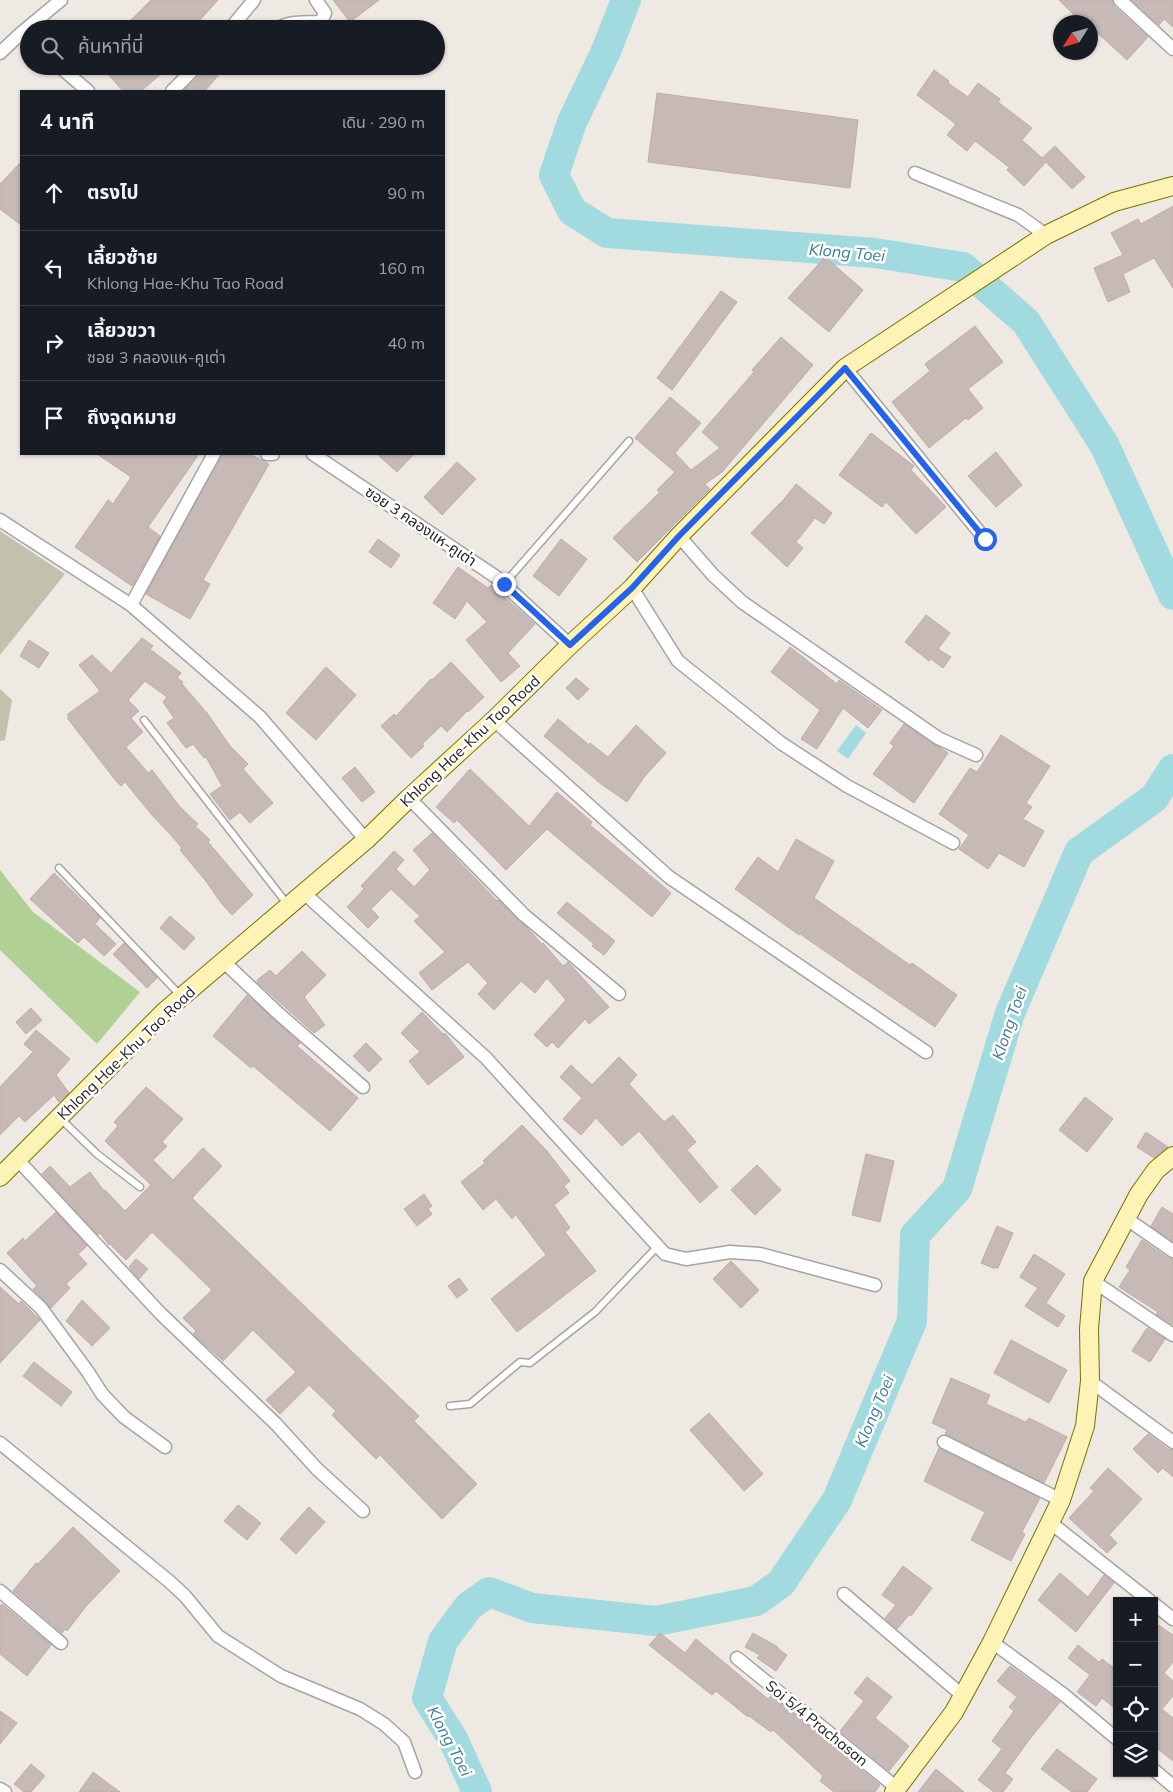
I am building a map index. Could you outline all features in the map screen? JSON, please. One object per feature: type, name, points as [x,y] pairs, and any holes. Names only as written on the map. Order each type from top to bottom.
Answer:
[{"type":"street","points":[[42,20],[61,0]]},
{"type":"street","points":[[237,20],[254,0]]},
{"type":"street","points":[[316,0],[325,13],[322,20]]},
{"type":"street","points":[[1120,0],[1173,49]]},
{"type":"street","points":[[0,53],[20,40]]},
{"type":"street","points":[[69,75],[87,90]]},
{"type":"street","points":[[173,90],[187,75]]},
{"type":"street","points":[[915,173],[1018,215],[1046,235]]},
{"type":"street","name":"Khlong Hae-Khu Tao Road","points":[[0,1177],[165,1011],[366,840],[632,588],[679,536],[845,368],[1046,235],[1114,202],[1173,186]]},
{"type":"street","points":[[845,368],[985,539]]},
{"type":"street","points":[[131,604],[213,455]]},
{"type":"street","name":"ซอย 3 คลองแห-คูเต่า","points":[[314,455],[496,577],[570,645]]},
{"type":"street","points":[[0,520],[131,604],[260,717],[366,840]]},
{"type":"street","points":[[679,536],[713,575],[742,602],[938,738],[976,755]]},
{"type":"street","points":[[632,588],[678,661],[781,743],[847,786],[953,843]]},
{"type":"street","points":[[494,720],[669,876],[926,1052]]},
{"type":"street","points":[[409,798],[524,915],[619,994]]},
{"type":"street","points":[[304,893],[486,1058],[665,1254],[686,1259],[730,1252],[760,1254],[875,1285]]},
{"type":"street","points":[[224,962],[279,1014],[363,1087]]},
{"type":"street","points":[[896,1790],[954,1712],[992,1642],[1051,1523],[1061,1500],[1085,1426],[1090,1381],[1089,1329],[1093,1281],[1139,1194],[1156,1170],[1173,1156]]},
{"type":"street","points":[[17,1159],[160,1313],[276,1424],[317,1469],[363,1511]]},
{"type":"street","points":[[1127,1219],[1173,1251]]},
{"type":"street","points":[[0,1270],[41,1308],[102,1394],[124,1416],[165,1447]]},
{"type":"street","points":[[1093,1281],[1173,1335]]},
{"type":"street","points":[[1090,1381],[1173,1442]]},
{"type":"street","points":[[944,1442],[1061,1500]]},
{"type":"street","points":[[0,1443],[170,1582],[185,1596],[218,1636],[280,1676],[360,1709],[384,1724],[404,1742],[415,1772]]},
{"type":"street","points":[[1051,1523],[1145,1597]]},
{"type":"street","points":[[0,1591],[61,1643]]},
{"type":"street","points":[[844,1594],[963,1696]]},
{"type":"street","points":[[1158,1607],[1173,1619]]},
{"type":"street","points":[[992,1642],[1063,1694],[1113,1736]]},
{"type":"street","name":"Soi 5/4 Prachasan","points":[[737,1658],[896,1790]]},
{"type":"street","points":[[1158,1773],[1173,1786]]},
{"type":"street","points":[[0,1789],[4,1792]]},
{"type":"lane","points":[[504,584],[629,441]]},
{"type":"lane","points":[[144,720],[288,906]]},
{"type":"lane","points":[[59,868],[182,997]]},
{"type":"lane","points":[[59,1117],[97,1154],[140,1187]]},
{"type":"lane","points":[[450,1406],[470,1404],[520,1362],[530,1363],[595,1312],[657,1247]]},
{"type":"shaded area","points":[[0,531],[65,574],[0,655]]},
{"type":"shaded area","points":[[0,689],[12,700],[5,740],[0,741]]},
{"type":"green space","points":[[0,870],[33,912],[140,992],[97,1044],[0,950]]},
{"type":"water","points":[[856,725],[866,733],[848,759],[837,751]]},
{"type":"building","points":[[151,0],[218,0],[200,20],[131,20]]},
{"type":"building","points":[[333,0],[379,0],[353,20],[348,20]]},
{"type":"building","points":[[1059,0],[1112,0],[1114,6],[1148,37],[1127,60],[1098,33],[1098,15],[1074,15]]},
{"type":"building","points":[[1132,0],[1173,0],[1173,27],[1164,19],[1159,25]]},
{"type":"building","points":[[934,70],[968,97],[978,83],[1000,99],[998,102],[1032,128],[1022,140],[1042,158],[1055,146],[1085,177],[1072,189],[1046,162],[1024,186],[1007,170],[1009,167],[975,141],[967,151],[947,135],[956,124],[917,95]]},
{"type":"building","points":[[109,75],[160,75],[142,90],[122,90]]},
{"type":"building","points":[[200,75],[218,75],[206,90],[184,90]]},
{"type":"building","points":[[657,93],[858,120],[850,188],[648,162]]},
{"type":"building","points":[[20,163],[20,224],[0,209],[0,184]]},
{"type":"building","points":[[1173,206],[1173,288],[1154,258],[1123,274],[1130,292],[1108,302],[1094,268],[1123,255],[1111,233],[1138,219],[1141,224]]},
{"type":"building","points":[[825,257],[863,290],[829,332],[788,298]]},
{"type":"building","points":[[721,291],[737,302],[672,390],[657,378]]},
{"type":"building","points":[[975,326],[1003,362],[968,389],[983,408],[968,420],[966,418],[929,448],[892,402],[930,371],[925,364]]},
{"type":"building","points":[[781,337],[813,365],[722,472],[705,484],[710,489],[637,562],[613,538],[660,492],[657,490],[675,472],[635,438],[670,397],[701,423],[675,453],[691,470],[720,448],[702,432],[754,372],[752,370]]},
{"type":"building","points":[[871,433],[914,466],[911,470],[946,507],[916,534],[886,502],[882,507],[839,475]]},
{"type":"building","points":[[996,452],[1022,485],[996,507],[968,476]]},
{"type":"building","points":[[98,455],[198,455],[148,527],[160,536],[132,586],[75,547],[108,500],[113,504],[131,477]]},
{"type":"building","points":[[221,455],[252,455],[269,464],[203,580],[210,584],[190,619],[146,594]]},
{"type":"building","points":[[378,455],[413,455],[397,472]]},
{"type":"building","points":[[457,462],[476,479],[442,515],[424,497]]},
{"type":"building","points":[[796,484],[832,513],[824,524],[815,518],[796,542],[803,548],[787,567],[751,533],[781,503]]},
{"type":"building","points":[[378,539],[400,555],[391,568],[369,552]]},
{"type":"building","points":[[561,539],[587,559],[559,596],[533,576]]},
{"type":"building","points":[[458,567],[488,588],[491,585],[535,624],[508,653],[520,666],[501,682],[466,640],[487,622],[467,601],[455,619],[433,603]]},
{"type":"building","points":[[926,615],[950,633],[938,649],[951,657],[943,668],[931,659],[929,661],[905,642]]},
{"type":"building","points":[[142,638],[153,646],[150,649],[181,673],[177,678],[183,682],[182,684],[207,713],[230,746],[248,764],[243,769],[273,803],[250,823],[240,812],[230,820],[210,794],[222,786],[206,757],[204,758],[193,744],[186,748],[167,723],[174,718],[163,702],[167,697],[145,681],[128,700],[139,711],[131,718],[143,732],[126,747],[148,773],[152,770],[180,807],[198,824],[195,826],[210,840],[208,842],[253,895],[232,915],[180,850],[182,848],[125,782],[121,786],[116,781],[68,719],[68,714],[100,691],[79,665],[92,655],[111,673]]},
{"type":"building","points":[[29,640],[49,653],[39,668],[20,656]]},
{"type":"building","points":[[790,647],[837,684],[839,680],[882,710],[868,728],[843,708],[817,749],[801,739],[820,710],[771,672]]},
{"type":"building","points":[[451,662],[484,697],[467,711],[447,732],[441,726],[422,744],[424,746],[411,758],[381,726],[394,714],[396,716],[431,679]]},
{"type":"building","points":[[326,667],[356,695],[316,740],[286,713]]},
{"type":"building","points":[[576,678],[589,689],[578,700],[566,688]]},
{"type":"building","points":[[558,719],[589,745],[590,743],[608,757],[636,725],[666,753],[645,776],[627,802],[601,784],[544,736]]},
{"type":"building","points":[[904,724],[948,753],[914,803],[873,774],[894,746],[890,743]]},
{"type":"building","points":[[1001,735],[1050,766],[1026,803],[1032,807],[1023,819],[1044,831],[1024,867],[999,853],[988,869],[959,849],[969,835],[939,814],[970,768],[977,772]]},
{"type":"building","points":[[355,767],[375,792],[362,802],[342,778]]},
{"type":"building","points":[[470,769],[529,826],[557,792],[592,822],[590,825],[671,893],[652,917],[547,829],[506,870],[457,820],[454,823],[436,807]]},
{"type":"building","points":[[432,833],[497,901],[543,943],[563,966],[568,962],[609,1007],[589,1024],[585,1019],[558,1048],[552,1042],[547,1047],[534,1035],[566,1000],[547,978],[535,993],[521,981],[494,1010],[478,994],[488,983],[468,962],[432,990],[419,973],[445,952],[414,921],[420,916],[391,889],[371,909],[379,917],[368,928],[347,907],[364,889],[361,886],[394,851],[404,860],[396,869],[414,887],[430,870],[413,850]]},
{"type":"building","points":[[796,839],[834,861],[814,898],[910,965],[912,963],[957,995],[935,1027],[799,935],[735,889],[758,857],[778,872]]},
{"type":"building","points":[[54,873],[100,918],[95,924],[116,944],[104,956],[84,937],[78,943],[30,899]]},
{"type":"building","points":[[567,902],[615,941],[604,955],[592,946],[594,944],[557,913]]},
{"type":"building","points":[[170,916],[195,938],[184,950],[160,928]]},
{"type":"building","points":[[124,943],[157,978],[147,988],[113,954]]},
{"type":"building","points":[[302,951],[326,975],[304,997],[325,1025],[314,1033],[258,983],[257,980],[270,970],[276,976]]},
{"type":"building","points":[[247,995],[300,1043],[297,1046],[358,1098],[330,1131],[253,1066],[251,1068],[213,1036]]},
{"type":"building","points":[[31,1008],[42,1020],[26,1034],[16,1022]]},
{"type":"building","points":[[422,1012],[443,1034],[445,1033],[464,1057],[428,1085],[409,1061],[420,1052],[401,1033]]},
{"type":"building","points":[[36,1030],[70,1059],[56,1075],[69,1093],[59,1102],[54,1095],[25,1122],[19,1116],[0,1135],[0,1087],[33,1052],[24,1044]]},
{"type":"building","points":[[366,1043],[382,1059],[369,1072],[353,1056]]},
{"type":"building","points":[[619,1057],[637,1075],[629,1084],[664,1122],[673,1115],[696,1142],[687,1150],[718,1187],[700,1203],[639,1131],[622,1146],[596,1118],[581,1135],[563,1119],[582,1098],[560,1077],[571,1065],[592,1085]]},
{"type":"building","points":[[146,1087],[183,1119],[162,1142],[167,1146],[153,1160],[173,1180],[203,1148],[222,1166],[192,1198],[419,1416],[414,1421],[477,1484],[442,1519],[380,1455],[376,1459],[332,1415],[336,1411],[309,1385],[280,1414],[266,1400],[296,1372],[253,1330],[223,1361],[193,1334],[196,1331],[183,1318],[212,1290],[152,1232],[126,1260],[109,1245],[100,1233],[98,1235],[42,1174],[50,1166],[70,1187],[90,1172],[104,1191],[125,1211],[151,1185],[105,1141],[118,1126],[114,1122]]},
{"type":"building","points":[[1085,1097],[1113,1119],[1087,1152],[1059,1130]]},
{"type":"building","points":[[522,1125],[547,1151],[570,1181],[564,1186],[569,1193],[554,1205],[570,1228],[565,1232],[596,1271],[517,1332],[491,1299],[546,1255],[516,1215],[512,1219],[496,1199],[483,1210],[461,1182],[485,1163],[483,1161]]},
{"type":"building","points":[[1146,1132],[1168,1147],[1154,1158],[1137,1147]]},
{"type":"building","points":[[866,1154],[894,1161],[880,1222],[852,1215]]},
{"type":"building","points":[[757,1165],[781,1190],[755,1215],[731,1190]]},
{"type":"building","points":[[424,1194],[432,1206],[428,1209],[432,1214],[417,1226],[404,1209]]},
{"type":"building","points":[[1162,1207],[1173,1214],[1173,1241],[1151,1226]]},
{"type":"building","points":[[56,1212],[87,1246],[78,1254],[87,1264],[66,1284],[70,1288],[51,1308],[33,1289],[37,1286],[7,1253],[23,1238],[25,1241]]},
{"type":"building","points":[[997,1226],[1013,1233],[998,1268],[993,1268],[981,1263]]},
{"type":"building","points":[[1142,1240],[1168,1258],[1173,1259],[1173,1325],[1156,1314],[1158,1312],[1119,1287],[1130,1270],[1126,1267]]},
{"type":"building","points":[[1034,1254],[1065,1274],[1046,1303],[1065,1316],[1058,1327],[1025,1306],[1038,1288],[1020,1277]]},
{"type":"building","points":[[136,1259],[148,1269],[139,1279],[129,1267]]},
{"type":"building","points":[[731,1261],[759,1290],[741,1308],[713,1279]]},
{"type":"building","points":[[459,1278],[468,1290],[457,1298],[448,1286]]},
{"type":"building","points":[[0,1287],[19,1304],[21,1301],[40,1320],[0,1363]]},
{"type":"building","points":[[82,1300],[110,1328],[92,1346],[66,1321]]},
{"type":"building","points":[[1147,1328],[1165,1339],[1150,1362],[1132,1351]]},
{"type":"building","points":[[1011,1340],[1067,1370],[1049,1403],[994,1373]]},
{"type":"building","points":[[34,1362],[72,1392],[61,1406],[23,1376]]},
{"type":"building","points":[[951,1378],[990,1395],[986,1404],[1026,1422],[1029,1418],[1067,1437],[1044,1483],[945,1434],[947,1430],[932,1423]]},
{"type":"building","points":[[709,1413],[763,1474],[744,1491],[690,1430]]},
{"type":"building","points":[[1148,1434],[1168,1449],[1173,1450],[1173,1477],[1163,1468],[1158,1473],[1133,1449]]},
{"type":"building","points":[[939,1448],[1040,1498],[1022,1532],[1025,1534],[1011,1561],[971,1540],[985,1512],[924,1481]]},
{"type":"building","points":[[1108,1468],[1142,1499],[1109,1535],[1117,1543],[1107,1553],[1069,1518],[1094,1491],[1090,1488]]},
{"type":"building","points":[[238,1505],[261,1523],[247,1540],[224,1521]]},
{"type":"building","points":[[309,1507],[325,1522],[296,1554],[280,1539]]},
{"type":"building","points":[[73,1527],[120,1571],[87,1605],[67,1631],[65,1629],[62,1633],[13,1591],[36,1563],[38,1564]]},
{"type":"building","points":[[903,1566],[932,1588],[911,1616],[909,1615],[897,1629],[885,1618],[896,1605],[882,1595]]},
{"type":"building","points":[[1060,1573],[1088,1597],[1104,1575],[1114,1583],[1076,1632],[1038,1600]]},
{"type":"building","points":[[2,1604],[51,1645],[27,1676],[0,1654],[0,1606]]},
{"type":"building","points":[[1158,1625],[1173,1635],[1173,1662],[1164,1673],[1173,1681],[1173,1696],[1162,1709],[1173,1718],[1173,1761],[1158,1749]]},
{"type":"building","points":[[660,1633],[685,1653],[696,1639],[768,1699],[771,1696],[880,1785],[875,1792],[834,1792],[820,1781],[823,1776],[773,1730],[771,1732],[748,1717],[716,1691],[712,1695],[649,1645]]},
{"type":"building","points":[[753,1633],[778,1647],[787,1655],[776,1671],[757,1658],[760,1655],[745,1647]]},
{"type":"building","points":[[1078,1645],[1099,1662],[1102,1659],[1113,1667],[1113,1707],[1102,1698],[1096,1706],[1077,1692],[1090,1675],[1068,1658]]},
{"type":"building","points":[[1010,1666],[1060,1702],[1005,1773],[1013,1779],[1003,1792],[994,1792],[978,1780],[1002,1749],[992,1741],[1014,1711],[1009,1707],[1017,1697],[997,1681]]},
{"type":"building","points":[[867,1677],[892,1697],[875,1718],[909,1746],[889,1771],[840,1731],[864,1701],[854,1693]]},
{"type":"building","points":[[0,1711],[17,1723],[0,1744]]},
{"type":"building","points":[[1057,1749],[1097,1779],[1087,1792],[1072,1792],[1041,1769]]},
{"type":"building","points":[[31,1764],[45,1776],[31,1792],[24,1792],[14,1784]]},
{"type":"building","points":[[936,1769],[964,1792],[918,1792]]},
{"type":"building","points":[[93,1772],[120,1792],[79,1792]]},
{"type":"waterway","name":"Klong Toei","points":[[626,0],[606,51],[572,122],[554,175],[572,211],[607,233],[875,253],[963,267],[1026,322],[1105,446],[1173,595]]},
{"type":"waterway","name":"Klong Toei","points":[[477,1792],[453,1739],[427,1698],[443,1641],[469,1606],[489,1592],[532,1608],[656,1621],[756,1601],[781,1583],[837,1500],[912,1321],[915,1235],[957,1189],[1010,1013],[1079,852],[1154,798],[1173,769]]},
{"type":"route","points":[[504,584],[570,645],[632,588],[679,536],[845,368],[985,539]]}]
